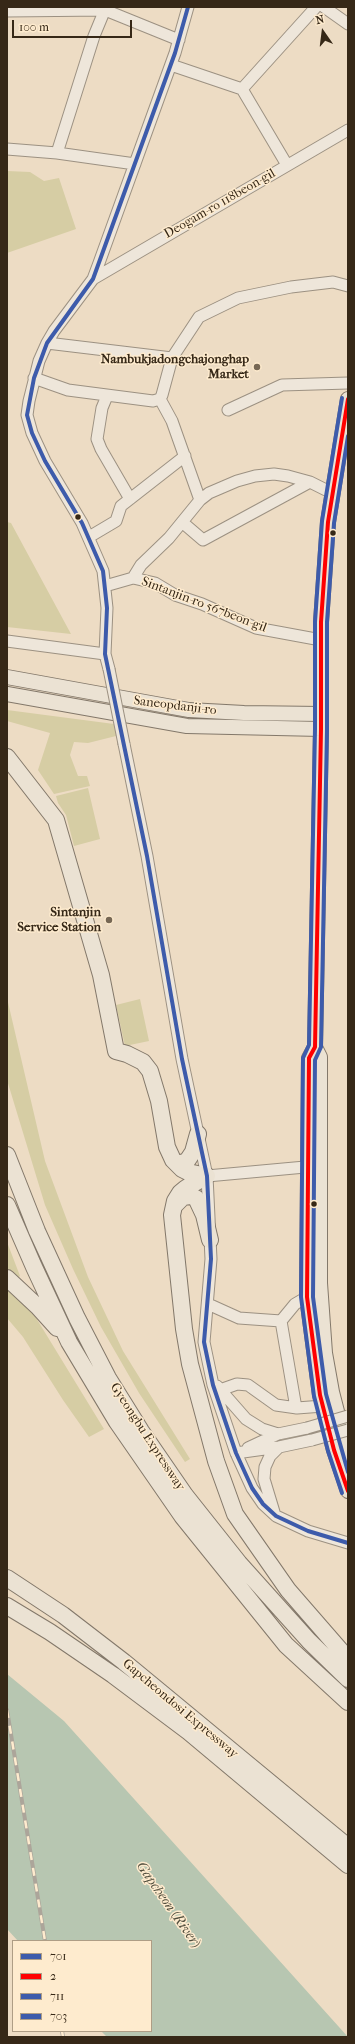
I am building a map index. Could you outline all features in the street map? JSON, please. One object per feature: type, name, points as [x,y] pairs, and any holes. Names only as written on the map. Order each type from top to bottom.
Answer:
[{"type":"highway","points":[[7,757],[56,820],[101,975],[116,1051],[127,1054],[143,1062],[150,1071],[159,1101],[167,1147],[173,1160],[182,1169],[188,1172],[207,1176]]},
{"type":"highway","points":[[173,1160],[178,1164],[188,1161],[194,1152],[198,1134]]},
{"type":"highway","name":"Gyeongbu Expressway","points":[[7,1155],[37,1231],[77,1318],[108,1378],[141,1431],[184,1495],[234,1558],[304,1636],[348,1679]]},
{"type":"highway","points":[[207,1176],[180,1193],[173,1209],[184,1329],[190,1364],[216,1461],[235,1514],[288,1590],[348,1659]]},
{"type":"highway","points":[[173,1209],[177,1202],[183,1197],[190,1196],[196,1198],[204,1215],[210,1240]]},
{"type":"highway","name":"Gyeongbu Expressway","points":[[7,1205],[69,1342],[117,1422],[182,1516],[286,1645],[348,1702]]},
{"type":"highway","points":[[7,1278],[38,1307],[69,1342]]},
{"type":"highway","name":"Gapcheondosi Expressway","points":[[7,1578],[63,1615],[124,1662],[348,1847]]},
{"type":"highway","name":"Gapcheondosi Expressway","points":[[7,1606],[50,1632],[112,1675],[183,1728],[348,1865]]},
{"type":"main road","points":[[348,399],[328,522],[321,640],[321,729],[315,1047],[309,1058],[313,1166],[325,1353],[332,1392],[348,1454]]},
{"type":"main road","name":"Saneopdanji-ro","points":[[7,678],[189,710],[244,713],[321,714]]},
{"type":"main road","name":"Saneopdanji-ro","points":[[7,694],[186,726],[321,729]]},
{"type":"main road","points":[[313,1166],[309,1284],[307,1297],[323,1406],[334,1450],[348,1491]]},
{"type":"street","points":[[188,7],[171,65],[93,279],[54,331],[47,343],[34,378],[27,415],[32,433],[45,461],[89,537],[103,571],[107,608],[106,654],[147,856],[182,1059],[207,1176],[211,1258],[208,1304],[204,1326],[204,1342],[212,1381],[236,1453],[252,1488],[263,1504],[276,1516],[308,1531],[348,1544]]},
{"type":"street","points":[[242,90],[316,7]]},
{"type":"street","points":[[324,7],[348,24]]},
{"type":"street","points":[[7,11],[105,8],[179,40]]},
{"type":"street","points":[[57,153],[94,36],[105,8]]},
{"type":"street","points":[[171,65],[242,90],[287,165]]},
{"type":"street","name":"Deogam-ro 118beon-gil","points":[[93,279],[348,130]]},
{"type":"street","points":[[7,149],[57,153],[135,164]]},
{"type":"street","points":[[160,399],[166,384],[172,358],[199,317],[238,298],[291,287],[333,282],[348,286]]},
{"type":"street","points":[[47,343],[172,358]]},
{"type":"street","points":[[34,378],[68,390],[147,400],[160,399]]},
{"type":"street","points":[[228,410],[282,385],[348,383]]},
{"type":"street","points":[[107,396],[102,408],[97,438],[101,449],[130,498]]},
{"type":"street","points":[[160,399],[172,421],[200,500]]},
{"type":"street","points":[[89,537],[116,521],[121,506],[185,456]]},
{"type":"street","name":"Sintanjin-ro 567beon-gil","points":[[134,578],[141,565],[169,538],[200,500],[209,494],[255,476],[274,474],[310,482],[332,493]]},
{"type":"street","points":[[182,522],[203,540],[310,482]]},
{"type":"street","name":"Sintanjin-ro 567beon-gil","points":[[105,586],[134,578],[155,583],[175,595],[202,604],[256,628],[321,640]]},
{"type":"street","points":[[7,641],[106,654]]},
{"type":"street","points":[[207,1176],[313,1166]]},
{"type":"street","points":[[296,1408],[281,1321],[295,1304],[307,1297]]},
{"type":"street","points":[[208,1304],[239,1318],[281,1321]]},
{"type":"street","points":[[212,1381],[246,1419],[262,1429],[278,1434]]},
{"type":"street","points":[[220,1390],[237,1384],[248,1385],[276,1405],[296,1408],[323,1406]]},
{"type":"street","points":[[236,1453],[278,1434],[307,1428],[348,1416]]},
{"type":"street","points":[[236,1453],[280,1447],[348,1430]]},
{"type":"street","points":[[276,1516],[264,1480],[265,1467],[270,1456],[280,1447]]},
{"type":"shaded area","points":[[7,171],[30,172],[44,181],[59,178],[76,229],[7,253]]},
{"type":"shaded area","points":[[7,522],[11,523],[71,634],[7,627]]},
{"type":"shaded area","points":[[7,710],[114,724],[116,736],[88,743],[74,742],[70,755],[78,776],[87,776],[90,786],[54,794],[38,770],[50,733],[7,721]]},
{"type":"shaded area","points":[[88,788],[100,839],[74,846],[66,815],[58,803],[56,796]]},
{"type":"shaded area","points":[[7,998],[45,1161],[88,1277],[123,1351],[190,1459],[185,1462],[139,1393],[101,1327],[73,1269],[45,1205],[7,1080]]},
{"type":"shaded area","points":[[140,999],[149,1041],[125,1046],[116,1005]]},
{"type":"shaded area","points":[[7,1242],[20,1276],[16,1279],[7,1271]]},
{"type":"shaded area","points":[[7,1285],[30,1308],[104,1429],[89,1437],[63,1400],[23,1337],[7,1318]]},
{"type":"water","name":"Gapcheon (River)","points":[[7,1674],[64,1721],[348,2037],[107,2037],[102,2032],[152,2032],[152,1940],[17,1940],[7,1929]]},
{"type":"railway","points":[[7,1710],[45,1940]]},
{"type":"railway","points":[[62,2032],[63,2037]]},
{"type":"transit line","name":"701","points":[[188,7],[175,53],[93,279],[47,343],[34,378],[27,415],[32,433],[45,461],[82,523],[103,571],[107,608],[105,654],[147,856],[182,1059],[207,1176],[211,1259],[204,1342],[213,1385],[236,1453],[252,1488],[263,1504],[276,1516],[308,1531],[348,1543]]},
{"type":"transit line","name":"711","points":[[342,398],[322,521],[315,622],[315,729],[309,1045],[303,1058],[301,1297],[314,1396],[328,1451],[342,1493]]},
{"type":"transit line","name":"2","points":[[348,399],[328,522],[321,622],[321,729],[315,1047],[309,1058],[307,1297],[320,1395],[334,1450],[348,1491]]},
{"type":"transit line","name":"703","points":[[348,436],[334,523],[327,622],[327,729],[321,1047],[315,1060],[313,1297],[326,1394],[348,1472]]},
{"type":"place","name":"Nambukjadongchajonghap Market","points":[[257,367]]},
{"type":"place","name":"Sintanjin Service Station","points":[[109,920]]}]
